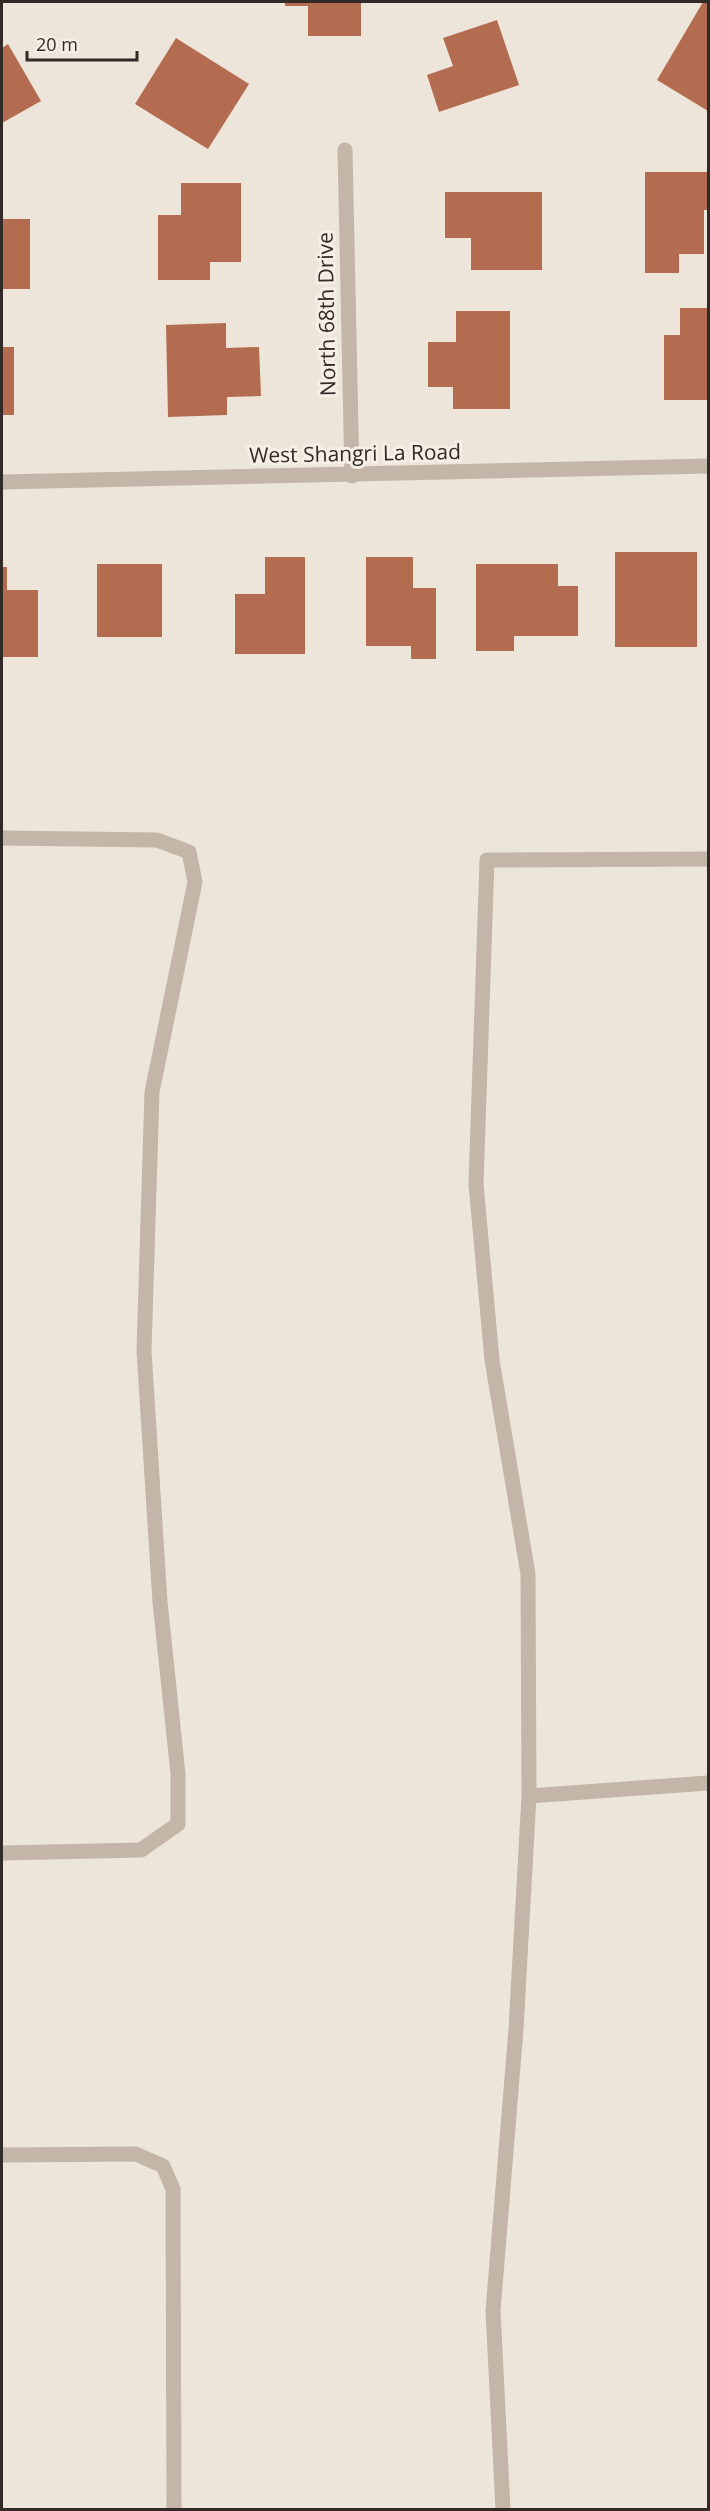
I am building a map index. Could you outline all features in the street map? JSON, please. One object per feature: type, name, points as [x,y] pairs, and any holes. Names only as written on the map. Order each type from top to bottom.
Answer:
[{"type":"street","name":"North 68th Drive","points":[[345,150],[352,476]]},
{"type":"street","name":"West Shangri La Road","points":[[2,482],[352,476],[708,466]]},
{"type":"street","points":[[2,838],[157,840],[189,852],[195,882],[152,1092],[144,1351],[160,1602],[178,1774],[178,1824],[141,1850],[2,1853]]},
{"type":"street","points":[[503,2510],[493,2312],[516,2029],[529,1796],[528,1574],[492,1360],[476,1184],[487,860],[708,859]]},
{"type":"street","points":[[529,1796],[708,1783]]},
{"type":"street","points":[[2,2155],[136,2154],[163,2166],[173,2189],[174,2510]]},
{"type":"building","points":[[285,2],[361,2],[361,36],[308,36],[308,6],[285,6]]},
{"type":"building","points":[[703,2],[708,3],[708,111],[657,80]]},
{"type":"building","points":[[497,20],[519,85],[439,112],[427,75],[453,66],[443,38]]},
{"type":"building","points":[[176,38],[249,84],[208,149],[135,104]]},
{"type":"building","points":[[8,44],[41,101],[2,123],[2,48]]},
{"type":"building","points":[[645,172],[708,172],[708,210],[704,210],[704,254],[679,254],[679,273],[645,273]]},
{"type":"building","points":[[181,183],[241,183],[241,262],[210,262],[210,280],[158,280],[158,215],[181,215]]},
{"type":"building","points":[[445,192],[542,192],[542,270],[471,270],[471,238],[445,238]]},
{"type":"building","points":[[2,219],[30,219],[30,289],[2,289]]},
{"type":"building","points":[[680,308],[708,308],[708,400],[664,400],[664,335],[680,335]]},
{"type":"building","points":[[456,311],[510,311],[510,409],[453,409],[453,387],[428,387],[428,342],[456,342]]},
{"type":"building","points":[[226,323],[226,348],[259,347],[261,396],[227,397],[227,415],[168,417],[166,325]]},
{"type":"building","points":[[2,347],[14,347],[14,415],[2,415]]},
{"type":"building","points":[[615,552],[697,552],[697,647],[615,647]]},
{"type":"building","points":[[265,557],[305,557],[305,654],[235,654],[235,594],[265,594]]},
{"type":"building","points":[[366,557],[413,557],[413,588],[436,588],[436,659],[411,659],[411,646],[366,646]]},
{"type":"building","points":[[97,564],[162,564],[162,637],[97,637]]},
{"type":"building","points":[[476,564],[558,564],[558,586],[578,586],[578,636],[514,636],[514,651],[476,651]]},
{"type":"building","points":[[2,567],[7,567],[7,590],[38,590],[38,657],[2,657]]}]
